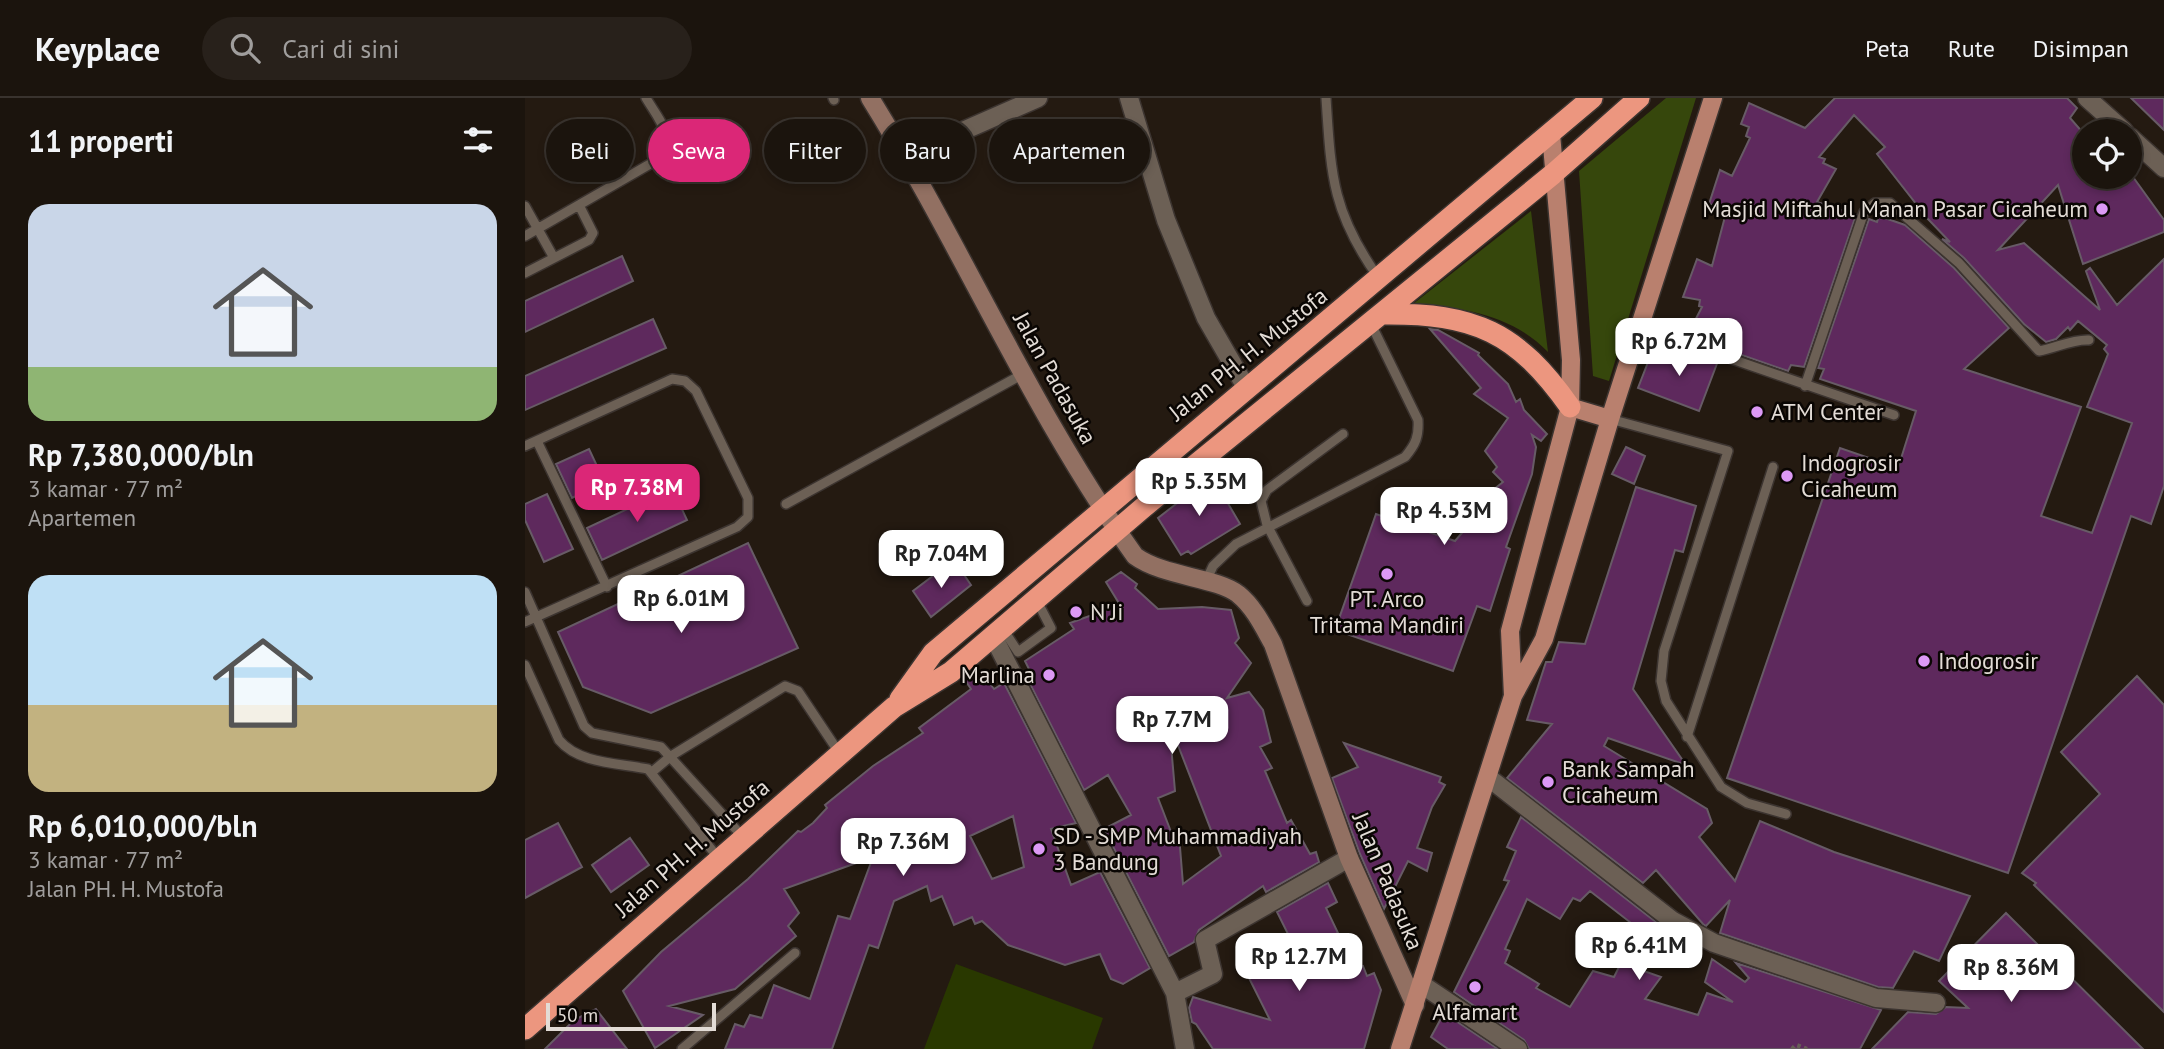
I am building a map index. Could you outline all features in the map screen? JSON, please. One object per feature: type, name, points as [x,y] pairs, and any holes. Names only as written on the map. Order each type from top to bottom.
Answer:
[{"type":"highway","name":"Jalan PH. H. Mustofa","points":[[894,707],[933,653],[1247,388],[1380,280],[1592,98]]},
{"type":"highway","name":"Jalan PH. H. Mustofa","points":[[525,1029],[894,707],[951,672],[1117,531],[1553,174],[1639,98]]},
{"type":"highway","points":[[1377,319],[1437,316],[1492,331],[1534,360],[1570,407]]},
{"type":"main road","points":[[1400,1049],[1489,778],[1513,696],[1544,639],[1610,419],[1713,98]]},
{"type":"main road","points":[[1513,696],[1510,631],[1570,407],[1571,360],[1551,134]]},
{"type":"main road","points":[[1570,407],[1610,419]]},
{"type":"street","name":"Jalan Padasuka","points":[[870,98],[883,119]]},
{"type":"street","points":[[975,126],[1038,98]]},
{"type":"street","points":[[1129,98],[1166,220],[1201,306],[1247,388]]},
{"type":"street","points":[[2087,98],[2111,119]]},
{"type":"street","points":[[2142,148],[2164,168]]},
{"type":"street","name":"Jalan Padasuka","points":[[920,182],[1023,374],[1103,509],[1135,556],[1149,566],[1236,592],[1255,611],[1273,643],[1349,858],[1415,1005]]},
{"type":"street","points":[[997,632],[1175,993],[1185,1049]]},
{"type":"street","points":[[1489,778],[1673,922],[1714,943],[1876,998],[1936,1003]]},
{"type":"street","points":[[1175,993],[1213,974],[1205,940],[1349,858]]},
{"type":"street","points":[[1421,984],[1518,1049]]},
{"type":"lane","points":[[525,236],[657,160],[666,147],[666,132],[646,98]]},
{"type":"lane","points":[[1326,98],[1331,177],[1340,209],[1360,252],[1380,280]]},
{"type":"lane","points":[[1805,386],[1864,212],[1875,203],[1890,203],[1959,263],[2039,351],[2059,348],[2078,339],[2089,340]]},
{"type":"lane","points":[[525,273],[589,240],[593,233],[579,205]]},
{"type":"lane","points":[[525,206],[554,258]]},
{"type":"lane","points":[[1206,582],[1213,566],[1227,552],[1267,526],[1405,457],[1414,446],[1419,434],[1418,419],[1377,319]]},
{"type":"lane","points":[[1639,327],[1894,415]]},
{"type":"lane","points":[[786,504],[1023,374]]},
{"type":"lane","points":[[525,446],[672,379],[685,381],[697,391],[748,498],[748,517],[737,527],[525,622]]},
{"type":"lane","points":[[1610,419],[1728,451],[1664,651],[1661,681],[1666,701],[1721,787],[1747,803],[1786,814]]},
{"type":"lane","points":[[1307,601],[1267,526],[1261,501],[1263,495],[1343,434]]},
{"type":"lane","points":[[537,441],[607,587]]},
{"type":"lane","points":[[1688,737],[1773,467]]},
{"type":"lane","points":[[525,592],[584,726],[592,733],[661,747],[743,837]]},
{"type":"lane","points":[[997,632],[1018,652],[1051,628],[1036,599]]},
{"type":"lane","points":[[525,665],[559,740],[567,749],[580,756],[648,769],[719,859]]},
{"type":"lane","points":[[652,772],[671,756],[785,686],[797,691],[840,754]]},
{"type":"lane","points":[[682,1049],[796,953]]},
{"type":"path","points":[[1792,1049],[1796,1045],[1807,1049]]},
{"type":"green space","points":[[1666,98],[1696,98],[1609,381],[1593,376],[1579,171]]},
{"type":"green space","points":[[1531,211],[1548,352],[1534,339],[1502,321],[1468,311],[1413,304]]},
{"type":"green space","points":[[956,964],[1103,1018],[1092,1049],[924,1049]]},
{"type":"building","points":[[1835,98],[2067,98],[2077,108],[2070,118],[2072,189],[2142,189],[2164,220],[2164,232],[2083,264],[2058,185],[1998,250],[2024,243],[2100,310],[2086,271],[2090,268],[2117,305],[2164,259],[2164,486],[2151,524],[2131,516],[2008,873],[1727,778],[1840,448],[1898,468],[1916,411],[1820,379],[1824,369],[1818,368],[1869,219],[1877,222],[1879,216],[1905,225],[1954,268],[2009,328],[1964,369],[2081,407],[2041,516],[2092,533],[2132,423],[2087,407],[2108,354],[2104,349],[2107,345],[2078,321],[2070,330],[2068,327],[2056,339],[2046,342],[2024,324],[1964,258],[1942,239],[1950,242],[1928,219],[1877,154],[1885,147],[1854,115],[1819,157],[1825,159],[1823,163],[1836,169],[1817,202],[1856,215],[1804,367],[1791,365],[1788,371],[1687,336],[1702,307],[1699,306],[1700,300],[1683,297],[1697,259],[1712,266],[1727,209],[1709,204],[1720,170],[1732,176],[1750,138],[1746,136],[1749,127],[1741,124],[1749,103],[1805,128]]},
{"type":"building","points":[[2131,98],[2164,98],[2164,130]]},
{"type":"building","points":[[622,256],[633,281],[525,332],[525,301]]},
{"type":"building","points":[[653,319],[666,348],[525,410],[525,376]]},
{"type":"building","points":[[1430,329],[1438,330],[1479,353],[1508,384],[1516,402],[1520,399],[1524,410],[1547,434],[1541,441],[1532,435],[1536,447],[1532,474],[1506,547],[1510,549],[1490,611],[1477,606],[1453,671],[1335,630],[1376,514],[1455,541],[1492,498],[1487,495],[1503,482],[1493,472],[1497,467],[1485,451],[1508,418],[1474,394],[1481,388]]},
{"type":"building","points":[[1681,349],[1718,361],[1699,411],[1638,388],[1652,352],[1675,361]]},
{"type":"building","points":[[1626,447],[1645,456],[1634,484],[1612,474]]},
{"type":"building","points":[[589,449],[605,483],[572,498],[556,464]]},
{"type":"building","points":[[1212,476],[1240,524],[1191,554],[1188,551],[1181,555],[1158,518]]},
{"type":"building","points":[[1636,487],[1696,506],[1683,552],[1675,550],[1633,689],[1686,765],[1608,738],[1604,746],[1707,809],[1712,823],[1699,837],[1735,881],[1760,821],[1834,852],[1970,896],[1939,961],[1914,951],[1893,988],[1878,987],[1720,933],[1730,900],[1706,926],[1656,870],[1643,883],[1507,778],[1552,724],[1527,720],[1546,662],[1552,662],[1559,642],[1585,644]]},
{"type":"building","points":[[672,488],[687,520],[602,560],[587,528]]},
{"type":"building","points":[[547,494],[573,549],[544,562],[525,520],[525,504]]},
{"type":"building","points":[[748,543],[798,648],[651,713],[583,687],[558,632]]},
{"type":"building","points":[[946,566],[952,575],[960,569],[971,585],[931,617],[913,591]]},
{"type":"building","points":[[1121,572],[1137,584],[1135,588],[1158,609],[1202,607],[1231,610],[1239,638],[1235,643],[1251,663],[1227,698],[1249,692],[1263,710],[1271,742],[1260,747],[1272,768],[1265,771],[1287,823],[1291,820],[1310,854],[1316,852],[1319,862],[1266,892],[1263,886],[1199,930],[1194,942],[1169,956],[1104,829],[1131,815],[1108,775],[1084,790],[1024,672],[1029,669],[1025,661],[1074,629],[1070,623],[1120,605],[1106,582]],"holes":[[[1169,722],[1221,856],[1183,884],[1179,835],[1173,837],[1158,798],[1175,791]]]},
{"type":"building","points":[[980,671],[994,689],[1004,683],[1076,823],[1051,829],[1071,885],[1100,872],[1150,968],[1123,984],[1111,979],[1100,954],[1065,965],[1008,945],[982,921],[975,924],[972,917],[954,925],[942,896],[931,901],[927,886],[894,901],[878,948],[869,945],[832,1049],[725,1049],[735,1024],[744,1027],[750,1015],[762,1018],[774,985],[810,999],[838,916],[850,919],[873,857],[784,889],[799,913],[788,926],[796,936],[735,989],[669,1006],[703,1015],[655,1048],[623,991],[661,952],[748,879],[798,831],[801,832],[813,823],[827,808],[825,805],[873,766],[923,733],[919,728],[971,689],[965,680]],"holes":[[[1013,816],[1024,867],[992,879],[970,836]]]},
{"type":"building","points":[[2137,676],[2164,705],[2164,1012],[2034,885],[2036,883],[2022,873],[2100,794],[2061,752]]},
{"type":"building","points":[[1344,743],[1441,777],[1439,782],[1445,785],[1432,807],[1417,848],[1432,853],[1427,871],[1408,861],[1384,909],[1332,778],[1358,767]]},
{"type":"building","points":[[1521,817],[1666,930],[1690,943],[1676,958],[1590,891],[1580,901],[1573,898],[1560,919],[1527,899],[1505,949],[1510,951],[1505,963],[1539,984],[1536,988],[1570,1007],[1593,971],[1614,977],[1621,963],[1661,977],[1645,999],[1698,1015],[1707,993],[1733,1002],[1705,982],[1712,959],[1745,982],[1749,978],[1736,963],[1881,1010],[1860,1049],[1529,1049],[1524,1040],[1454,992],[1509,881],[1504,880],[1516,851],[1507,847]]},
{"type":"building","points":[[558,823],[582,867],[525,898],[525,840]]},
{"type":"building","points":[[630,838],[649,865],[611,892],[592,865]]},
{"type":"building","points":[[1328,883],[1337,902],[1326,908],[1338,933],[1328,938],[1346,974],[1363,966],[1367,976],[1374,973],[1381,990],[1364,1049],[1213,1049],[1192,1022],[1189,1008],[1193,997],[1270,1020],[1248,976],[1297,952],[1277,912]]},
{"type":"building","points":[[2006,913],[2143,1049],[1872,1049],[1908,1012],[1936,1014],[1946,1007],[1968,1008],[1939,981]]},
{"type":"building","points":[[596,1009],[627,1049],[545,1049],[574,1020]]},
{"type":"building","points":[[1444,1013],[1498,1049],[1448,1049],[1431,1037]]},
{"type":"place","name":"Masjid Miftahul Manan Pasar Cicaheum","points":[[2102,209]]},
{"type":"place","name":"ATM Center","points":[[1757,412]]},
{"type":"place","name":"Indogrosir Cicaheum","points":[[1787,476]]},
{"type":"place","name":"PT. Arco Tritama Mandiri","points":[[1387,574]]},
{"type":"place","name":"N'Ji","points":[[1076,612]]},
{"type":"place","name":"Indogrosir","points":[[1924,661]]},
{"type":"place","name":"Marlina","points":[[1049,675]]},
{"type":"place","name":"Bank Sampah Cicaheum","points":[[1548,782]]},
{"type":"place","name":"SD - SMP Muhammadiyah 3 Bandung","points":[[1039,849]]},
{"type":"place","name":"Alfamart","points":[[1475,987]]}]
